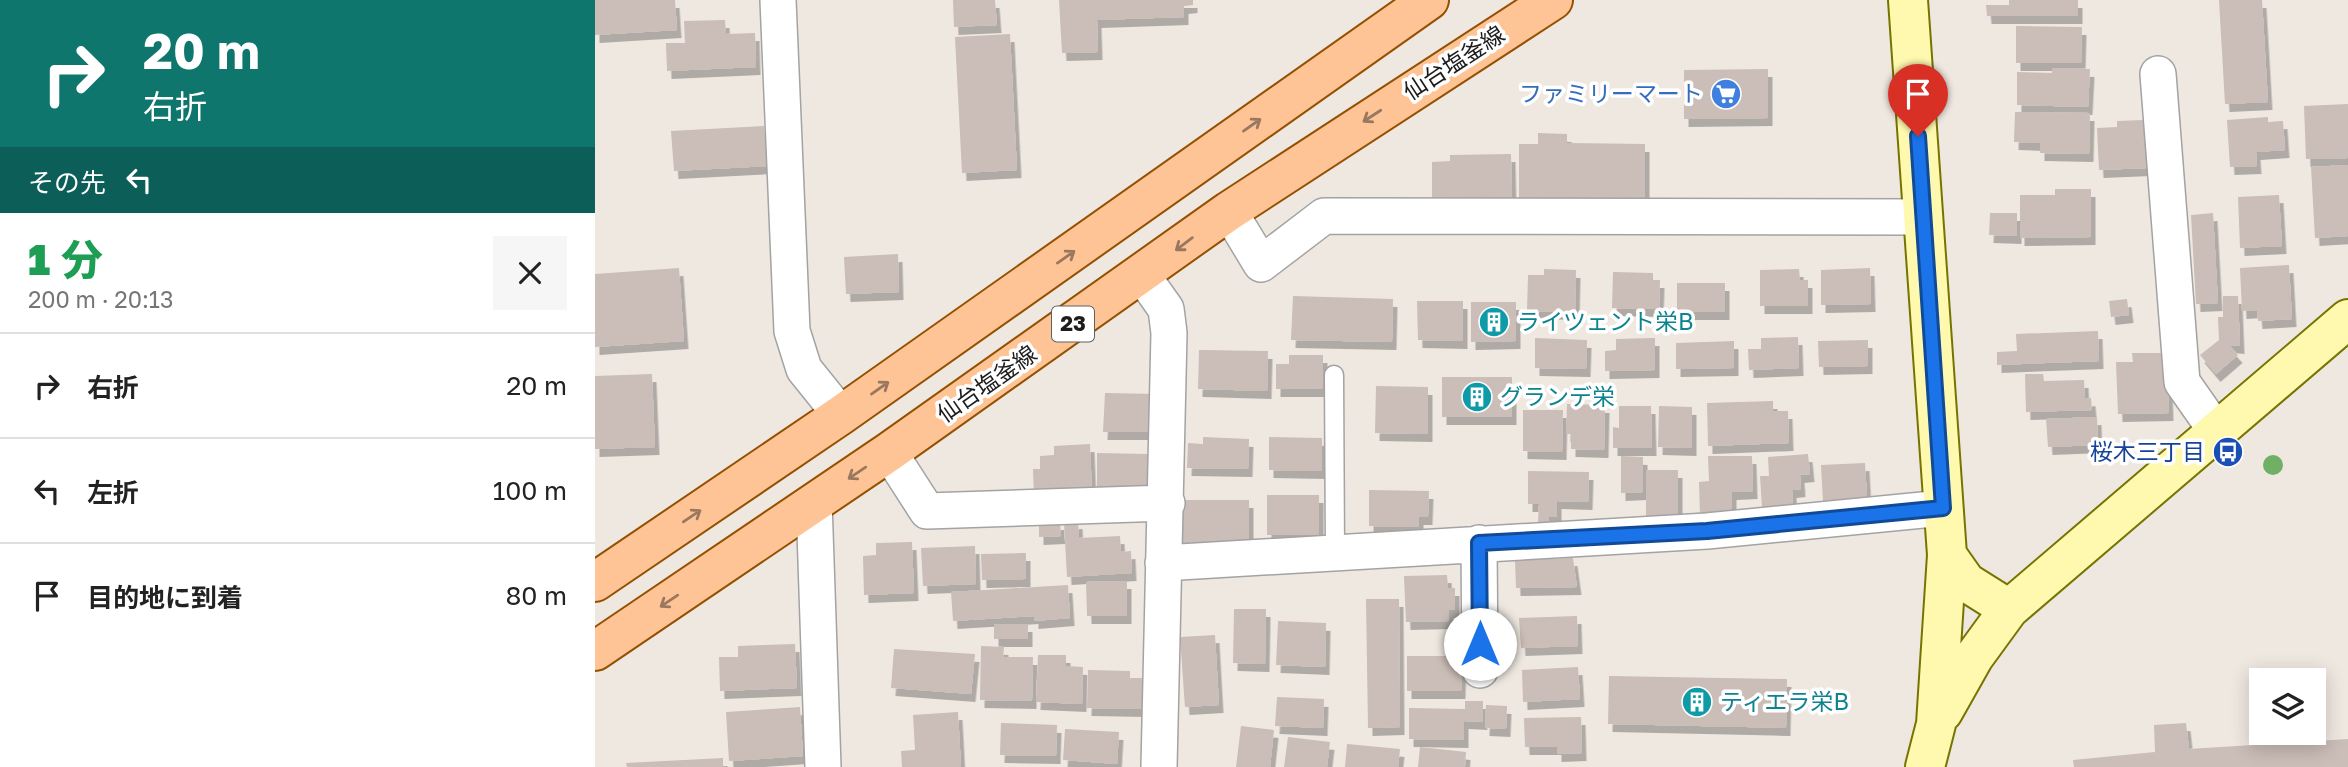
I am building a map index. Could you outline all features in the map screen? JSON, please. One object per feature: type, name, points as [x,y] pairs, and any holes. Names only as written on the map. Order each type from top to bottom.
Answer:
[{"type":"main road","name":"23","points":[[595,582],[841,415],[1429,0]]},
{"type":"main road","name":"仙台塩釜線","points":[[595,651],[888,452],[1229,211],[1553,0]]},
{"type":"street","points":[[778,0],[792,331],[804,369],[841,415]]},
{"type":"street","points":[[1908,0],[1947,555],[1936,724],[1924,767]]},
{"type":"street","points":[[2158,74],[2182,382],[2217,432]]},
{"type":"street","points":[[1229,211],[1261,264],[1324,216],[1924,217]]},
{"type":"street","points":[[1142,275],[1166,309],[1169,333],[1159,767]]},
{"type":"street","points":[[1936,724],[1974,657],[2008,609],[2348,320]]},
{"type":"street","points":[[888,452],[927,512],[1167,503]]},
{"type":"street","points":[[814,502],[823,767]]},
{"type":"street","points":[[1163,563],[1707,531],[1943,508]]},
{"type":"street","points":[[1479,543],[1480,670]]},
{"type":"street","points":[[1947,555],[1966,582],[2008,609]]},
{"type":"lane","points":[[1333,375],[1335,553]]},
{"type":"building","points":[[595,0],[675,0],[677,30],[595,35]]},
{"type":"building","points":[[953,0],[995,0],[997,25],[954,27]]},
{"type":"building","points":[[1059,0],[1193,0],[1193,5],[1184,6],[1184,17],[1097,20],[1098,52],[1062,53]]},
{"type":"building","points":[[2009,0],[2078,0],[2078,16],[1987,16],[1986,5],[2009,5]]},
{"type":"building","points":[[2219,0],[2262,0],[2268,102],[2225,104]]},
{"type":"building","points":[[725,20],[726,34],[755,33],[756,67],[667,71],[666,43],[685,43],[684,21]]},
{"type":"building","points":[[2016,26],[2082,27],[2081,63],[2016,63]]},
{"type":"building","points":[[1010,34],[1017,170],[962,173],[955,37]]},
{"type":"building","points":[[2052,68],[2090,69],[2088,107],[2017,105],[2017,72],[2052,73]]},
{"type":"building","name":"ファミリーマート","points":[[1768,69],[1768,118],[1684,119],[1684,70]]},
{"type":"building","points":[[2348,104],[2348,158],[2306,159],[2304,106]]},
{"type":"building","points":[[2015,112],[2090,113],[2089,154],[2040,153],[2040,143],[2014,142]]},
{"type":"building","points":[[2268,117],[2268,122],[2283,121],[2285,150],[2256,152],[2257,166],[2230,167],[2227,120]]},
{"type":"building","points":[[2144,120],[2147,168],[2099,170],[2097,128],[2117,127],[2117,121]]},
{"type":"building","points":[[764,126],[767,166],[674,171],[671,131]]},
{"type":"building","points":[[1538,133],[1567,134],[1567,143],[1645,144],[1645,203],[1519,202],[1519,144],[1538,144]]},
{"type":"building","points":[[1511,154],[1512,201],[1432,202],[1432,162],[1450,161],[1450,155]]},
{"type":"building","points":[[2348,165],[2348,236],[2315,238],[2311,167]]},
{"type":"building","points":[[2055,189],[2091,189],[2091,237],[2020,238],[2020,195],[2055,195]]},
{"type":"building","points":[[2279,195],[2282,246],[2240,248],[2238,197]]},
{"type":"building","points":[[1990,213],[2017,213],[2017,236],[1989,235]]},
{"type":"building","points":[[2213,213],[2218,303],[2196,304],[2191,215]]},
{"type":"building","points":[[898,254],[899,292],[846,294],[844,257]]},
{"type":"building","points":[[2289,265],[2292,319],[2258,321],[2257,310],[2242,311],[2240,268]]},
{"type":"building","points":[[679,268],[684,341],[595,347],[595,274]]},
{"type":"building","points":[[1870,268],[1871,304],[1821,305],[1821,270]]},
{"type":"building","points":[[1544,269],[1576,270],[1575,312],[1527,311],[1528,275],[1544,275]]},
{"type":"building","points":[[1799,269],[1800,280],[1808,280],[1808,306],[1760,306],[1760,270]]},
{"type":"building","points":[[1613,272],[1653,273],[1653,280],[1660,280],[1659,309],[1612,308]]},
{"type":"building","points":[[1677,283],[1725,283],[1725,312],[1677,312]]},
{"type":"building","points":[[1293,296],[1393,299],[1392,342],[1291,340]]},
{"type":"building","points":[[2223,296],[2238,296],[2240,346],[2229,345],[2238,355],[2216,374],[2200,355],[2219,340],[2218,317],[2223,317]]},
{"type":"building","points":[[2127,299],[2129,315],[2111,317],[2109,301]]},
{"type":"building","points":[[1417,301],[1463,301],[1463,341],[1418,340]]},
{"type":"building","name":"ライツェント栄B","points":[[1471,302],[1516,302],[1516,341],[1471,342]]},
{"type":"building","points":[[2098,331],[2099,361],[1997,365],[1997,352],[2017,351],[2016,334]]},
{"type":"building","points":[[1798,337],[1799,368],[1749,370],[1748,349],[1761,349],[1761,338]]},
{"type":"building","points":[[1535,338],[1587,340],[1586,369],[1535,368]]},
{"type":"building","points":[[1655,338],[1655,370],[1605,371],[1605,351],[1616,350],[1616,339]]},
{"type":"building","points":[[1868,340],[1868,366],[1819,367],[1818,341]]},
{"type":"building","points":[[1734,341],[1734,368],[1676,369],[1676,343]]},
{"type":"building","points":[[1199,350],[1268,351],[1267,391],[1198,389]]},
{"type":"building","points":[[2132,353],[2167,353],[2169,413],[2118,414],[2116,362],[2133,362]]},
{"type":"building","points":[[1289,355],[1323,355],[1323,389],[1276,389],[1276,364],[1289,364]]},
{"type":"building","points":[[652,374],[655,447],[595,449],[595,376]]},
{"type":"building","points":[[2025,374],[2043,374],[2044,381],[2084,380],[2085,399],[2091,398],[2092,410],[2026,412]]},
{"type":"building","name":"グランデ栄","points":[[1442,377],[1512,377],[1512,417],[1442,417]]},
{"type":"building","points":[[1376,386],[1428,387],[1428,434],[1375,433]]},
{"type":"building","points":[[1105,393],[1157,394],[1159,432],[1103,432]]},
{"type":"building","points":[[1773,401],[1773,411],[1788,411],[1789,443],[1708,446],[1707,403]]},
{"type":"building","points":[[1567,404],[1605,405],[1604,450],[1571,449],[1571,434],[1566,434]]},
{"type":"building","points":[[1619,406],[1651,406],[1652,448],[1613,448],[1613,427],[1619,428]]},
{"type":"building","points":[[1659,406],[1692,407],[1692,448],[1658,447]]},
{"type":"building","points":[[1523,410],[1563,410],[1562,452],[1523,451]]},
{"type":"building","points":[[2097,417],[2098,445],[2048,447],[2046,419]]},
{"type":"building","points":[[1203,437],[1249,439],[1248,469],[1187,468],[1188,443],[1203,444]]},
{"type":"building","points":[[1269,437],[1322,438],[1322,471],[1269,470]]},
{"type":"building","points":[[1090,444],[1092,495],[1034,496],[1033,469],[1040,469],[1040,456],[1054,455],[1054,446]]},
{"type":"building","points":[[1097,453],[1149,454],[1149,491],[1097,490]]},
{"type":"building","points":[[1808,454],[1810,474],[1800,475],[1801,489],[1792,490],[1793,504],[1762,507],[1760,476],[1769,476],[1768,457]]},
{"type":"building","points":[[1621,456],[1643,457],[1643,492],[1621,493]]},
{"type":"building","points":[[1708,456],[1752,456],[1753,491],[1732,492],[1732,515],[1700,516],[1699,482],[1709,481]]},
{"type":"building","points":[[1865,463],[1867,499],[1823,501],[1821,465]]},
{"type":"building","points":[[1646,470],[1678,470],[1678,518],[1646,518]]},
{"type":"building","points":[[1528,471],[1589,472],[1588,502],[1557,501],[1557,517],[1549,517],[1549,522],[1538,522],[1539,504],[1528,504]]},
{"type":"building","points":[[1369,490],[1429,491],[1428,517],[1419,517],[1419,527],[1369,526]]},
{"type":"building","points":[[1267,495],[1319,495],[1319,535],[1267,535]]},
{"type":"building","points":[[1180,500],[1249,500],[1249,543],[1181,544]]},
{"type":"building","points":[[1078,521],[1079,538],[1120,536],[1121,552],[1131,551],[1132,573],[1067,577],[1064,522]]},
{"type":"building","points":[[1060,522],[1061,536],[1039,537],[1039,523]]},
{"type":"building","points":[[912,542],[914,593],[864,595],[863,556],[876,555],[876,543]]},
{"type":"building","points":[[975,546],[976,584],[923,586],[921,548]]},
{"type":"building","points":[[1026,553],[1026,579],[982,580],[981,554]]},
{"type":"building","points":[[1573,558],[1577,587],[1516,588],[1515,560]]},
{"type":"building","points":[[1447,575],[1448,588],[1455,588],[1455,609],[1449,610],[1449,621],[1406,622],[1404,576]]},
{"type":"building","points":[[1127,581],[1127,616],[1087,616],[1086,582]]},
{"type":"building","points":[[1068,585],[1070,618],[1034,621],[1034,616],[953,621],[951,592]]},
{"type":"building","points":[[1366,599],[1399,599],[1400,727],[1368,728]]},
{"type":"building","points":[[1234,609],[1266,609],[1265,664],[1233,663]]},
{"type":"building","points":[[1577,616],[1578,646],[1521,648],[1519,618]]},
{"type":"building","points":[[1278,621],[1326,623],[1325,667],[1276,665]]},
{"type":"building","points":[[994,624],[1028,624],[1028,639],[994,639]]},
{"type":"building","points":[[1215,635],[1219,705],[1185,707],[1180,637]]},
{"type":"building","points":[[795,644],[797,688],[720,691],[719,657],[738,657],[738,646]]},
{"type":"building","points":[[981,646],[1004,647],[1003,657],[1033,657],[1032,701],[980,700]]},
{"type":"building","points":[[894,649],[975,654],[971,694],[891,688]]},
{"type":"building","points":[[1038,655],[1066,655],[1066,666],[1083,667],[1082,704],[1036,702]]},
{"type":"building","points":[[1407,656],[1462,656],[1461,691],[1407,691]]},
{"type":"building","points":[[1578,667],[1580,699],[1523,702],[1522,670]]},
{"type":"building","points":[[1088,670],[1130,671],[1130,678],[1143,678],[1142,709],[1087,708]]},
{"type":"building","name":"ティエラ栄B","points":[[1609,676],[1787,679],[1786,728],[1608,724]]},
{"type":"building","points":[[1277,697],[1324,699],[1323,728],[1275,726]]},
{"type":"building","points":[[1465,701],[1483,701],[1483,722],[1464,721],[1464,740],[1409,739],[1409,708],[1465,709]]},
{"type":"building","points":[[1486,705],[1507,706],[1506,729],[1485,728]]},
{"type":"building","points":[[800,707],[803,756],[729,761],[726,712]]},
{"type":"building","points":[[958,712],[961,767],[902,767],[901,751],[915,750],[913,715]]},
{"type":"building","points":[[1581,717],[1582,753],[1557,754],[1557,747],[1525,747],[1524,718]]},
{"type":"building","points":[[1001,723],[1057,725],[1056,756],[1000,755]]},
{"type":"building","points":[[2186,723],[2189,749],[2253,745],[2326,745],[2326,740],[2348,739],[2348,767],[2074,767],[2073,760],[2155,752],[2154,725]]},
{"type":"building","points":[[1241,726],[1274,730],[1270,767],[1236,767]]},
{"type":"building","points":[[1065,729],[1119,732],[1117,764],[1063,760]]},
{"type":"building","points":[[1288,737],[1330,742],[1327,767],[1284,767]]},
{"type":"building","points":[[1347,744],[1400,749],[1398,767],[1345,767]]},
{"type":"building","points":[[1420,747],[1466,752],[1465,767],[1418,767]]},
{"type":"building","points":[[723,758],[723,767],[627,767],[626,763]]},
{"type":"place","name":"ファミリーマート","points":[[1726,94]]},
{"type":"place","name":"ライツェント栄B","points":[[1494,322]]},
{"type":"place","name":"グランデ栄","points":[[1477,397]]},
{"type":"place","name":"桜木三丁目","points":[[2228,452]]},
{"type":"place","name":"ティエラ栄B","points":[[1697,702]]},
{"type":"route","points":[[1480,644],[1479,543],[1707,531],[1943,508],[1918,136]]}]
